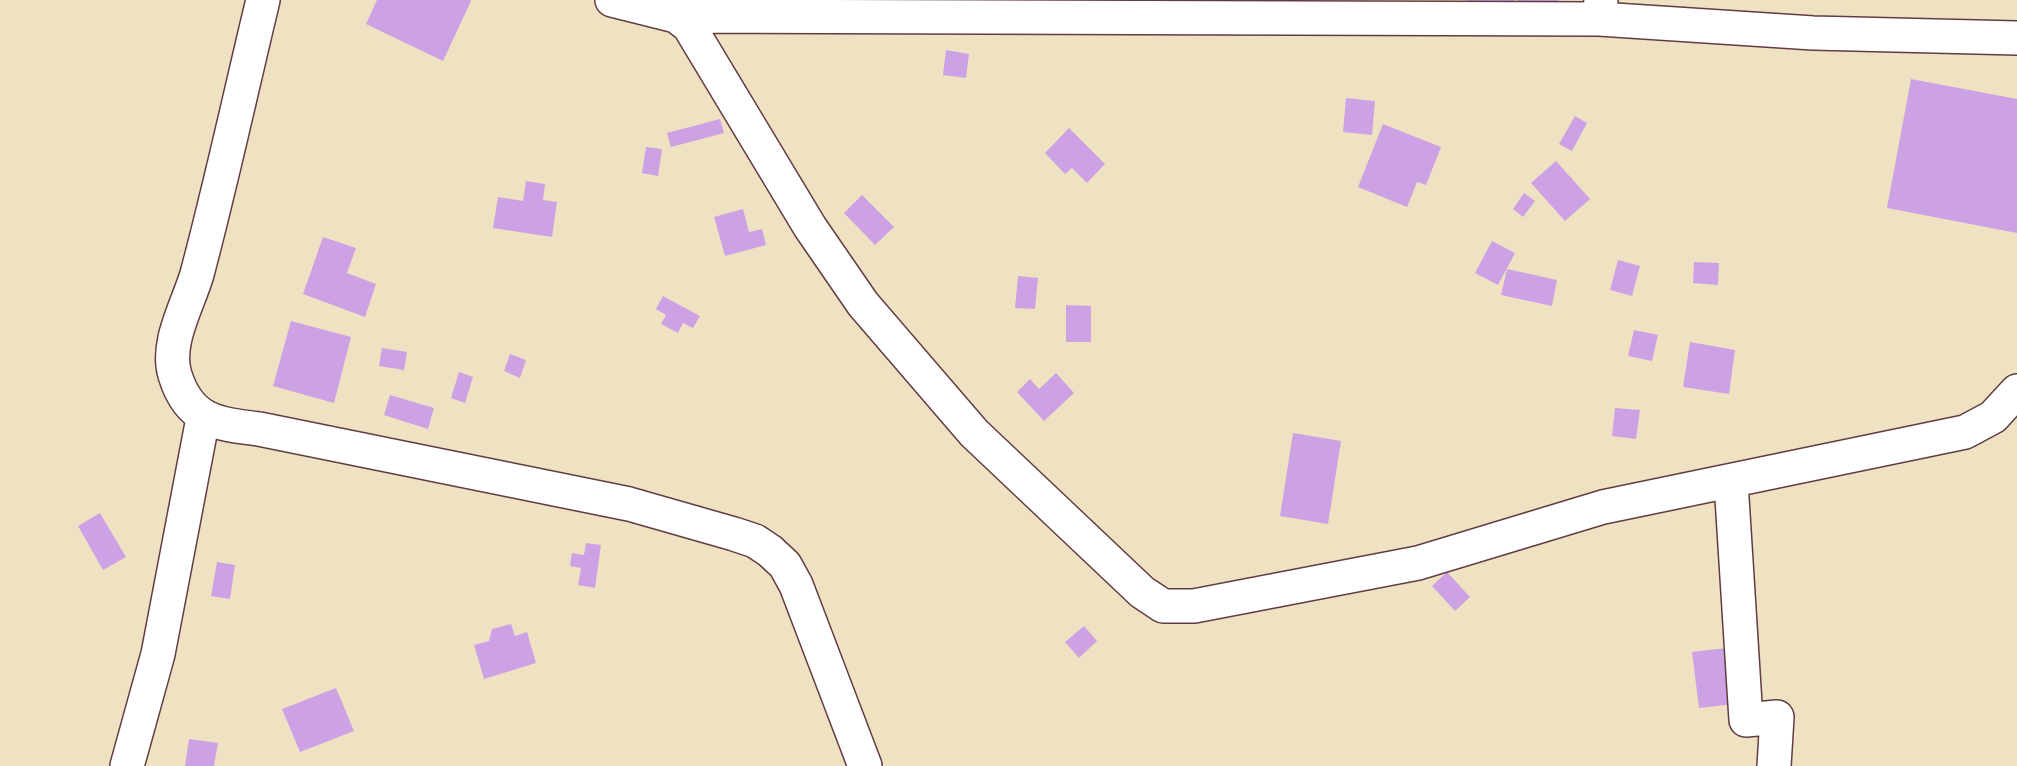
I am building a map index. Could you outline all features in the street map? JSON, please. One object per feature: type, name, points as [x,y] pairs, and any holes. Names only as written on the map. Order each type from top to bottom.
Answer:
[{"type":"street","points":[[263,0],[196,275],[173,346],[174,373],[183,396],[203,418],[219,424],[259,429],[629,504],[755,541],[785,565],[796,585],[865,766]]},
{"type":"street","points":[[612,0],[676,16],[1600,10],[1813,33],[2017,38]]},
{"type":"street","points":[[676,16],[689,26],[698,38],[810,227],[863,304],[974,433],[1142,592],[1163,606],[1194,606],[1418,562],[1603,507],[1965,432],[2014,403]]},
{"type":"street","points":[[127,766],[158,654],[203,418]]},
{"type":"street","points":[[1731,482],[1746,720],[1777,717],[1774,766]]},
{"type":"building","points":[[377,0],[471,1],[443,61],[366,24]]},
{"type":"building","points":[[1467,0],[1515,0],[1515,7],[1466,5]]},
{"type":"building","points":[[1517,0],[1559,0],[1559,10],[1517,8]]},
{"type":"building","points":[[946,50],[969,54],[966,78],[943,75]]},
{"type":"building","points":[[1911,79],[2017,99],[2017,233],[1887,208]]},
{"type":"building","points":[[1346,98],[1375,101],[1372,135],[1343,132]]},
{"type":"building","points":[[1575,116],[1587,123],[1572,151],[1559,144]]},
{"type":"building","points":[[720,119],[724,133],[671,147],[667,133]]},
{"type":"building","points":[[1383,124],[1441,147],[1426,185],[1417,182],[1407,207],[1358,187]]},
{"type":"building","points":[[1069,128],[1105,164],[1087,183],[1072,168],[1065,174],[1045,153]]},
{"type":"building","points":[[646,147],[662,149],[658,176],[642,173]]},
{"type":"building","points":[[1556,161],[1590,199],[1565,221],[1531,183]]},
{"type":"building","points":[[526,181],[545,184],[543,200],[557,202],[552,237],[493,228],[498,197],[523,201]]},
{"type":"building","points":[[1524,193],[1535,201],[1523,217],[1513,209]]},
{"type":"building","points":[[862,195],[894,227],[875,245],[844,213]]},
{"type":"building","points":[[743,209],[749,232],[762,229],[766,245],[725,256],[714,217]]},
{"type":"building","points":[[323,237],[356,248],[347,273],[376,284],[365,317],[303,294]]},
{"type":"building","points":[[1492,241],[1515,253],[1498,285],[1475,273]]},
{"type":"building","points":[[1618,260],[1640,266],[1632,296],[1610,290]]},
{"type":"building","points":[[1694,262],[1719,263],[1718,285],[1693,283]]},
{"type":"building","points":[[1507,269],[1557,280],[1552,306],[1501,295]]},
{"type":"building","points":[[1018,276],[1038,278],[1035,309],[1015,308]]},
{"type":"building","points":[[663,296],[700,316],[693,328],[683,323],[678,333],[661,324],[666,315],[656,309]]},
{"type":"building","points":[[1066,305],[1091,306],[1091,342],[1066,342]]},
{"type":"building","points":[[291,321],[351,337],[334,403],[273,386]]},
{"type":"building","points":[[1634,330],[1658,335],[1652,361],[1628,356]]},
{"type":"building","points":[[1690,342],[1735,350],[1729,394],[1683,387]]},
{"type":"building","points":[[382,348],[407,352],[404,370],[379,366]]},
{"type":"building","points":[[510,354],[526,360],[520,378],[504,371]]},
{"type":"building","points":[[459,372],[473,377],[465,403],[451,398]]},
{"type":"building","points":[[1056,373],[1074,393],[1044,421],[1017,392],[1030,379],[1039,389]]},
{"type":"building","points":[[390,395],[434,408],[428,429],[384,415]]},
{"type":"building","points":[[1615,408],[1640,410],[1636,439],[1612,436]]},
{"type":"building","points":[[1293,433],[1341,441],[1328,524],[1280,516]]},
{"type":"building","points":[[100,513],[126,557],[103,570],[78,526]]},
{"type":"building","points":[[586,543],[601,545],[595,588],[578,585],[581,568],[570,566],[572,553],[584,555]]},
{"type":"building","points":[[217,562],[235,565],[230,599],[211,596]]},
{"type":"building","points":[[1447,572],[1470,597],[1455,611],[1432,586]]},
{"type":"building","points":[[511,624],[515,636],[527,632],[536,663],[484,679],[474,645],[489,641],[492,629]]},
{"type":"building","points":[[1084,626],[1097,641],[1079,658],[1065,642]]},
{"type":"building","points":[[1727,648],[1735,704],[1699,708],[1692,652]]},
{"type":"building","points":[[336,688],[354,731],[300,752],[282,709]]},
{"type":"building","points":[[189,739],[218,743],[214,766],[185,766]]}]
